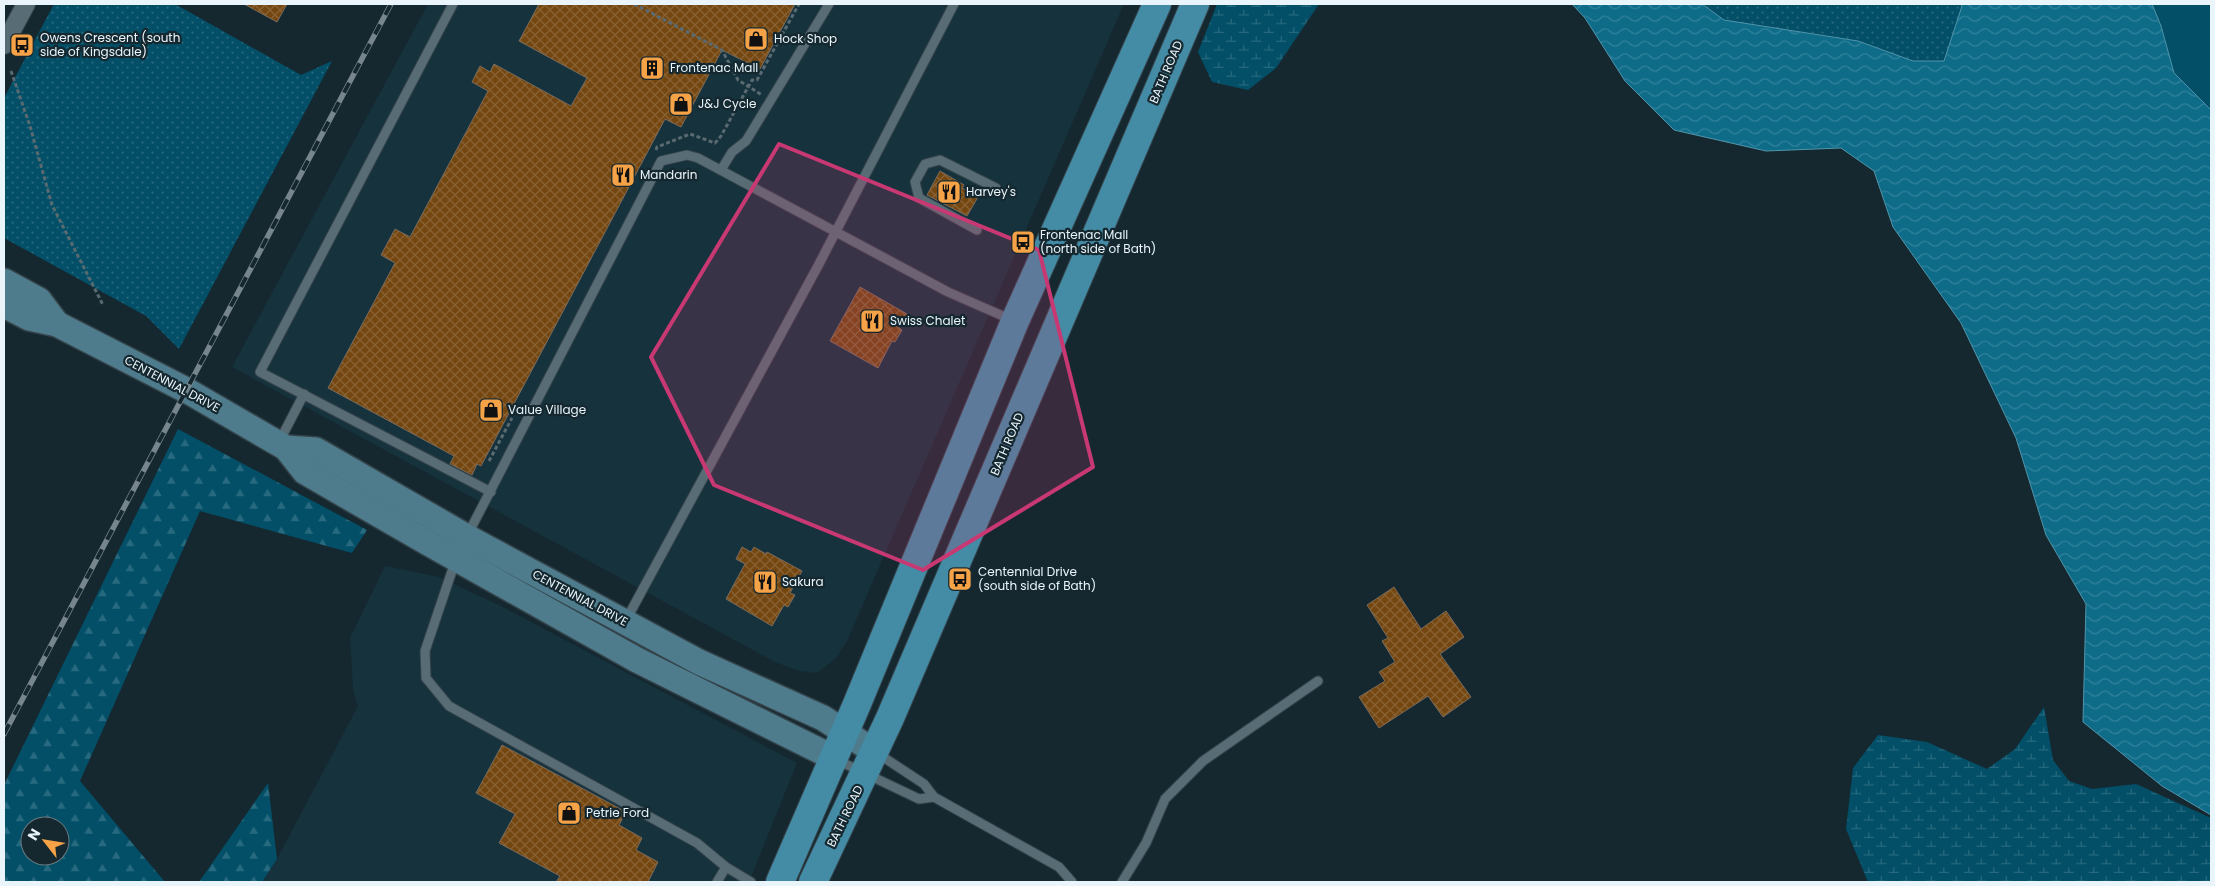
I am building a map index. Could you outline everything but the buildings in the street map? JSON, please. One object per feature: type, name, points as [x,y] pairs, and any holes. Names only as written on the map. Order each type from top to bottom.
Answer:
[{"type":"main road","points":[[780,882],[834,758],[1015,321],[1157,4]]},
{"type":"main road","name":"BATH ROAD","points":[[813,882],[870,763],[1195,4]]},
{"type":"main road","name":"CENTENNIAL DRIVE","points":[[4,281],[39,300],[57,324]]},
{"type":"main road","name":"CENTENNIAL DRIVE","points":[[4,305],[28,318],[57,324],[186,390],[281,446],[305,472],[625,622],[699,662],[823,718],[845,731],[870,763]]},
{"type":"main road","name":"CENTENNIAL DRIVE","points":[[462,547],[637,660],[834,758]]},
{"type":"street","points":[[4,45],[26,4]]},
{"type":"lane","points":[[453,4],[260,372],[491,492]]},
{"type":"lane","points":[[721,170],[732,152],[746,141],[829,4]]},
{"type":"lane","points":[[625,622],[836,231],[953,4]]},
{"type":"lane","points":[[751,882],[726,867],[697,843],[449,706],[426,678],[425,651],[462,547],[661,161],[687,155],[698,158],[948,292],[1015,321]]},
{"type":"lane","points":[[977,230],[919,198],[915,182],[925,164],[940,160],[996,188]]},
{"type":"lane","points":[[281,446],[304,394]]},
{"type":"lane","points":[[1122,882],[1146,843],[1165,799],[1203,761],[1318,681]]},
{"type":"lane","points":[[834,758],[870,763],[924,784],[934,797],[1059,867],[1072,882]]},
{"type":"lane","points":[[870,763],[919,799],[934,797]]},
{"type":"lane","points":[[717,882],[726,867]]},
{"type":"path","points":[[634,4],[722,50],[738,80],[771,101]]},
{"type":"path","points":[[11,71],[30,126],[52,205],[103,305]]},
{"type":"highlighted area","points":[[779,144],[1039,250],[1093,467],[923,570],[714,485],[651,357]]},
{"type":"shaded area","points":[[428,4],[1124,4],[847,641],[836,658],[817,673],[799,671],[775,662],[232,367]]},
{"type":"shaded area","points":[[385,566],[439,577],[503,607],[797,763],[749,882],[262,882],[277,859],[358,706],[353,690],[350,638]]},
{"type":"green space","points":[[54,4],[175,4],[301,75],[332,61],[179,349],[146,316],[4,238],[4,98]]},
{"type":"green space","points":[[1217,4],[1319,4],[1276,68],[1248,90],[1212,82],[1198,52]]},
{"type":"green space","points":[[1702,4],[1961,4],[1962,6],[1945,61],[1913,61],[1858,41],[1724,20]]},
{"type":"green space","points":[[2152,4],[2211,4],[2211,110],[2174,73],[2161,26]]},
{"type":"green space","points":[[178,429],[367,530],[352,553],[200,511],[80,781],[165,882],[4,882],[4,785]]},
{"type":"green space","points":[[2044,707],[2053,760],[2069,781],[2092,789],[2136,784],[2211,818],[2211,882],[1868,882],[1846,829],[1853,768],[1878,735],[1927,742],[1987,769],[2015,749]]},
{"type":"green space","points":[[268,783],[277,859],[262,882],[199,882]]},
{"type":"water","points":[[1572,4],[1702,4],[1724,20],[1858,41],[1913,61],[1944,61],[1962,6],[1961,4],[2152,4],[2161,26],[2174,73],[2211,110],[2211,815],[2162,786],[2083,722],[2086,604],[2046,535],[2016,438],[1961,323],[1893,227],[1874,171],[1841,148],[1766,151],[1674,130],[1625,81],[1585,18]]},
{"type":"railway","points":[[4,734],[391,4]]},
{"type":"place","name":"Hock Shop","points":[[756,39]]},
{"type":"place","name":"Owens Crescent (south side of Kingsdale)","points":[[22,45]]},
{"type":"place","name":"Frontenac Mall","points":[[652,68]]},
{"type":"place","name":"J&J Cycle","points":[[681,104]]},
{"type":"place","name":"Mandarin","points":[[623,175]]},
{"type":"place","name":"Harvey's","points":[[949,192]]},
{"type":"place","name":"Frontenac Mall (north side of Bath)","points":[[1023,242]]},
{"type":"place","name":"Swiss Chalet","points":[[872,321]]},
{"type":"place","name":"Value Village","points":[[491,410]]},
{"type":"place","name":"Centennial Drive (south side of Bath)","points":[[960,579]]},
{"type":"place","name":"Sakura","points":[[765,582]]},
{"type":"place","name":"Petrie Ford","points":[[569,813]]}]
